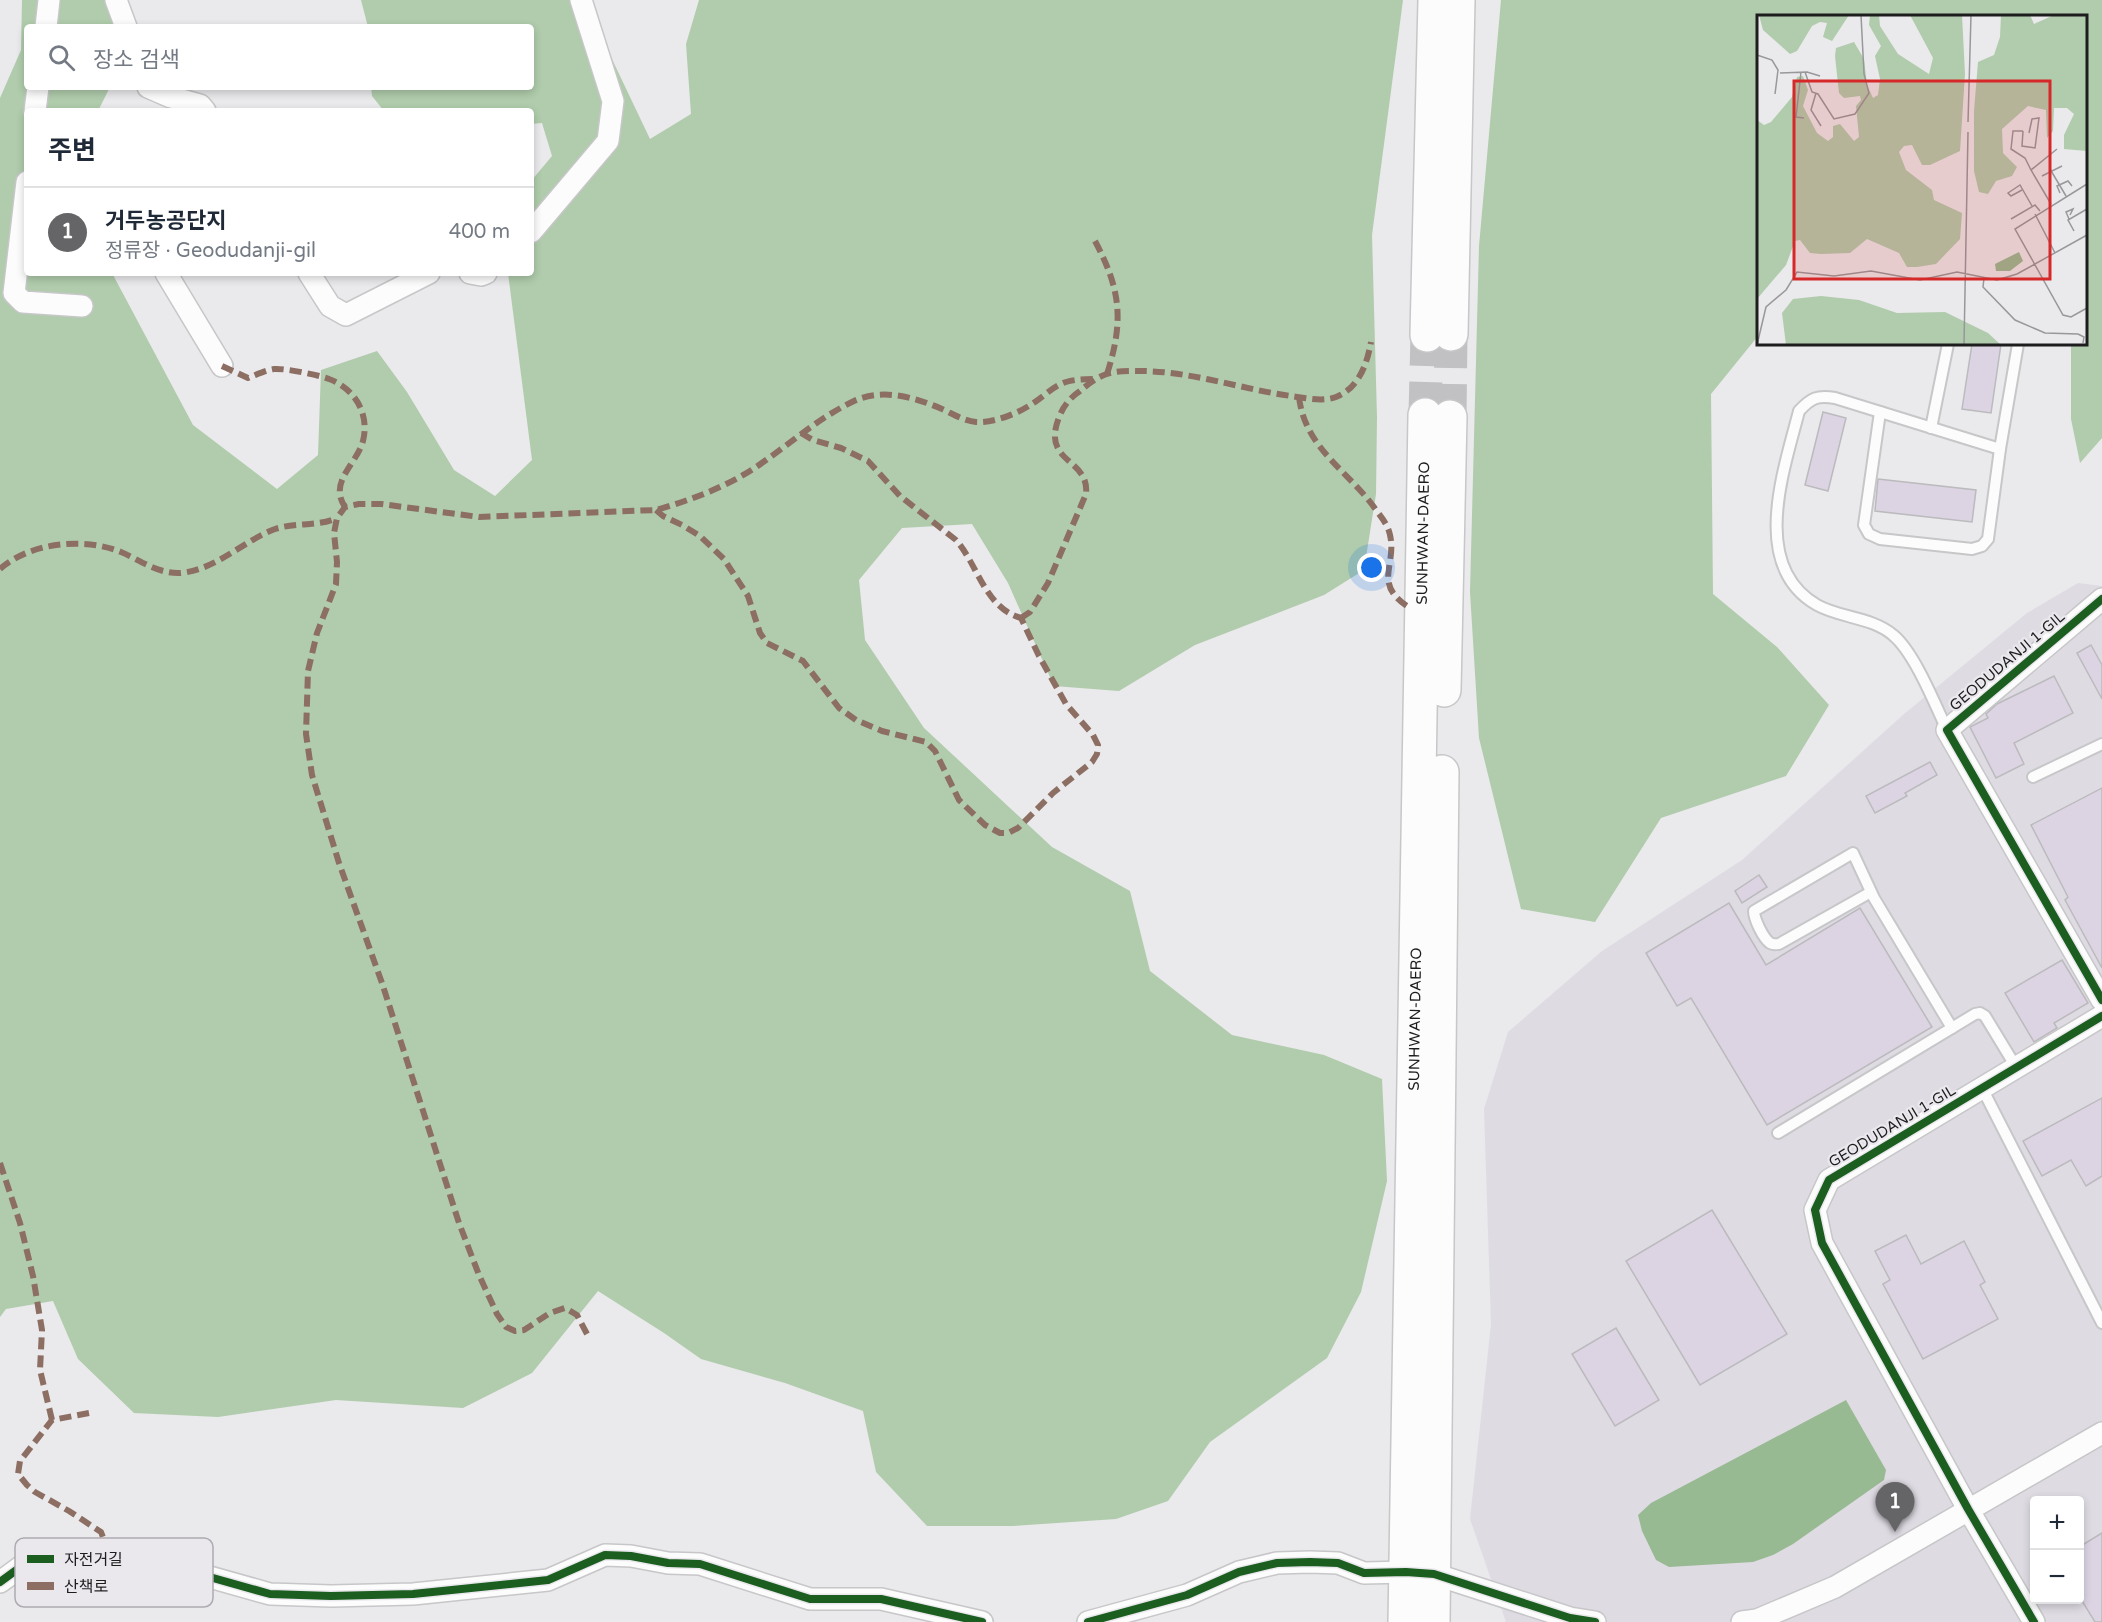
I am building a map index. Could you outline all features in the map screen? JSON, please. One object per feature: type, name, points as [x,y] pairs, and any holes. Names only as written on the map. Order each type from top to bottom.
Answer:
[{"type":"main road","points":[[1435,0],[1439,334],[1458,0]]},
{"type":"main road","name":"SUNHWAN-DAERO","points":[[1405,1622],[1420,1573],[1443,734],[1438,416]]},
{"type":"main road","name":"SUNHWAN-DAERO","points":[[1420,1573],[1433,1622]]},
{"type":"street","points":[[45,24],[49,0]]},
{"type":"street","points":[[116,0],[125,24]]},
{"type":"street","points":[[534,228],[608,141],[614,101],[581,0]]},
{"type":"street","points":[[35,108],[38,90]]},
{"type":"street","points":[[153,90],[180,105],[200,105],[202,108]]},
{"type":"street","points":[[24,208],[14,293],[23,302],[82,306]]},
{"type":"street","points":[[168,276],[222,366]]},
{"type":"street","points":[[311,276],[330,306],[345,315],[423,276]]},
{"type":"street","name":"GEODUDANJI 1-GIL","points":[[2102,598],[1947,730],[2102,1000]]},
{"type":"street","name":"GEODUDANJI 1-GIL","points":[[2034,1622],[1968,1509],[1822,1243],[1815,1210],[1829,1180],[2102,1016]]},
{"type":"street","points":[[1742,1622],[1757,1620],[1835,1587],[2102,1434]]},
{"type":"street","points":[[213,1579],[270,1594],[332,1596],[412,1594],[548,1580],[605,1556],[631,1556],[668,1563],[700,1564],[810,1599],[881,1599],[982,1622]]},
{"type":"street","points":[[1088,1622],[1187,1595],[1239,1572],[1277,1563],[1338,1563],[1364,1573],[1420,1573],[1556,1618],[1595,1622]]},
{"type":"street","points":[[0,1582],[15,1571]]},
{"type":"lane","points":[[1932,428],[1948,345]]},
{"type":"lane","points":[[1880,412],[1864,525],[1869,534],[1880,539],[1972,549],[1982,546],[1988,539],[2000,449],[2018,345]]},
{"type":"lane","points":[[1947,730],[1906,650],[1893,634],[1872,624],[1817,605],[1788,577],[1780,560],[1777,537],[1779,490],[1799,411],[1808,402],[1820,396],[1835,398],[2000,449]]},
{"type":"lane","points":[[2033,777],[2102,744]]},
{"type":"lane","points":[[1871,892],[1779,944],[1768,942],[1754,917],[1754,911],[1853,853],[1871,892],[1952,1028]]},
{"type":"lane","points":[[1778,1133],[1975,1014],[1980,1013],[1985,1016],[2016,1067]]},
{"type":"lane","points":[[1982,1088],[2102,1323]]},
{"type":"shaded area","points":[[22,0],[107,0],[114,24],[24,24],[24,90],[108,90],[100,108],[24,108],[24,276],[114,276],[193,425],[277,489],[318,455],[321,370],[377,351],[407,392],[454,470],[495,496],[532,460],[508,276],[534,276],[534,177],[552,156],[542,123],[534,124],[534,108],[382,108],[372,96],[371,90],[534,90],[534,24],[367,24],[361,0],[591,0],[600,34],[650,139],[691,114],[686,44],[699,0],[1403,0],[1372,235],[1377,417],[1376,494],[1364,570],[1324,595],[1195,645],[1119,691],[1054,686],[1008,583],[972,524],[902,528],[859,580],[865,640],[924,728],[1052,847],[1130,891],[1150,971],[1232,1035],[1324,1055],[1382,1079],[1387,1181],[1361,1292],[1327,1358],[1210,1442],[1168,1501],[1116,1519],[1013,1526],[927,1526],[876,1472],[863,1411],[785,1383],[701,1359],[598,1291],[532,1373],[463,1408],[336,1400],[218,1417],[134,1413],[78,1359],[53,1301],[6,1309],[0,1317],[0,98],[21,50]]},
{"type":"shaded area","points":[[1501,0],[2102,0],[2102,438],[2080,463],[2071,419],[2071,345],[2087,345],[2087,15],[1757,15],[1757,337],[1711,394],[1713,594],[1777,647],[1829,705],[1786,776],[1661,818],[1595,922],[1521,909],[1479,738],[1470,592],[1479,246]]},
{"type":"shaded area","points":[[2078,583],[2102,586],[2102,1622],[1506,1622],[1470,1519],[1491,1324],[1484,1109],[1508,1032],[1602,951],[1742,860],[1904,714],[2027,613]]},
{"type":"shaded area","points":[[1846,1400],[1886,1470],[1884,1480],[1793,1544],[1773,1555],[1753,1562],[1669,1567],[1656,1560],[1642,1531],[1638,1515],[1651,1503]]},
{"type":"building","points":[[1972,345],[2001,345],[1991,413],[1962,409]]},
{"type":"building","points":[[1823,412],[1846,418],[1828,491],[1805,485]]},
{"type":"building","points":[[1878,479],[1976,490],[1972,522],[1875,511]]},
{"type":"building","points":[[2091,645],[2102,665],[2102,699],[2077,653]]},
{"type":"building","points":[[2054,676],[2073,713],[2014,743],[2024,764],[1996,778],[1970,727],[1988,718],[1986,714],[1997,704]]},
{"type":"building","points":[[1930,762],[1937,775],[1905,793],[1907,796],[1875,813],[1866,796]]},
{"type":"building","points":[[2102,788],[2102,968],[2065,900],[2068,897],[2031,825]]},
{"type":"building","points":[[1759,875],[1767,887],[1742,903],[1735,891]]},
{"type":"building","points":[[1729,903],[1766,965],[1860,908],[1932,1027],[1767,1125],[1691,998],[1677,1006],[1646,953]]},
{"type":"building","points":[[2062,960],[2088,1003],[2054,1023],[2057,1028],[2034,1042],[2005,993]]},
{"type":"building","points":[[2102,1098],[2102,1176],[2086,1186],[2071,1160],[2042,1176],[2023,1141]]},
{"type":"building","points":[[1712,1210],[1787,1334],[1700,1385],[1626,1261]]},
{"type":"building","points":[[1906,1235],[1921,1264],[1964,1241],[1985,1282],[1980,1285],[1998,1319],[1923,1359],[1883,1284],[1890,1280],[1875,1251]]},
{"type":"building","points":[[1616,1328],[1659,1400],[1615,1426],[1572,1354]]},
{"type":"building","points":[[2102,1533],[2102,1622],[2095,1622],[2084,1604],[2084,1544]]},
{"type":"tunnel","points":[[1450,417],[1451,334]]},
{"type":"tunnel","points":[[1425,415],[1427,335]]},
{"type":"marked path","points":[[1095,241],[1110,275],[1117,306],[1116,338],[1107,374]]},
{"type":"marked path","points":[[1021,618],[1030,612],[1048,583],[1086,494],[1085,482],[1081,473],[1060,452],[1056,443],[1055,431],[1060,415],[1077,393],[1107,374],[1120,371],[1143,371],[1181,374],[1302,398],[1331,398],[1351,388],[1361,374],[1371,342]]},
{"type":"marked path","points":[[222,366],[248,378],[274,369],[324,377],[338,383],[353,395],[362,411],[365,431],[360,449],[342,481],[341,498],[345,507]]},
{"type":"marked path","points":[[587,1334],[577,1315],[565,1308],[550,1313],[524,1330],[515,1331],[506,1327],[497,1314],[459,1223],[312,775],[306,734],[308,671],[317,633],[336,584],[337,562],[334,533],[337,518],[345,507],[359,504],[381,504],[479,517],[656,510],[733,481],[828,415],[865,397],[887,395],[909,398],[967,420],[983,422],[999,419],[1022,410],[1066,382],[1097,379]]},
{"type":"marked path","points":[[1299,397],[1303,415],[1319,445],[1365,496],[1386,525],[1391,546],[1388,573],[1391,589],[1407,606]]},
{"type":"marked path","points":[[801,433],[813,440],[841,448],[868,461],[900,496],[956,540],[990,596],[1009,613],[1021,618]]},
{"type":"marked path","points":[[656,510],[700,536],[724,559],[748,596],[760,633],[767,643],[803,661],[839,708],[856,720],[882,731],[926,742],[935,751],[959,800],[985,825],[1000,833],[1008,833],[1018,828],[1053,793],[1092,762],[1097,754],[1098,745],[1093,735],[1066,704],[1021,618]]},
{"type":"marked path","points":[[0,569],[27,553],[42,548],[75,544],[106,547],[157,569],[180,573],[206,567],[275,529],[322,523],[337,518]]},
{"type":"marked path","points":[[0,1163],[20,1223],[33,1276],[42,1330],[40,1370],[52,1420]]},
{"type":"marked path","points":[[89,1413],[52,1420],[20,1461],[18,1474],[35,1492],[101,1532],[103,1538]]},
{"type":"cycle path","points":[[2102,599],[1947,730],[2102,1000]]},
{"type":"cycle path","points":[[2034,1622],[1968,1509],[1822,1243],[1815,1210],[1829,1180],[2102,1016]]},
{"type":"cycle path","points":[[213,1578],[270,1594],[331,1596],[413,1594],[548,1580],[605,1555],[631,1556],[668,1563],[700,1564],[810,1599],[881,1599],[982,1622]]},
{"type":"cycle path","points":[[1088,1622],[1187,1595],[1239,1572],[1277,1563],[1310,1562],[1338,1563],[1364,1573],[1434,1574],[1570,1618],[1595,1622]]},
{"type":"cycle path","points":[[0,1582],[15,1571]]},
{"type":"place","name":"거두농공단지","points":[[1895,1532]]}]
